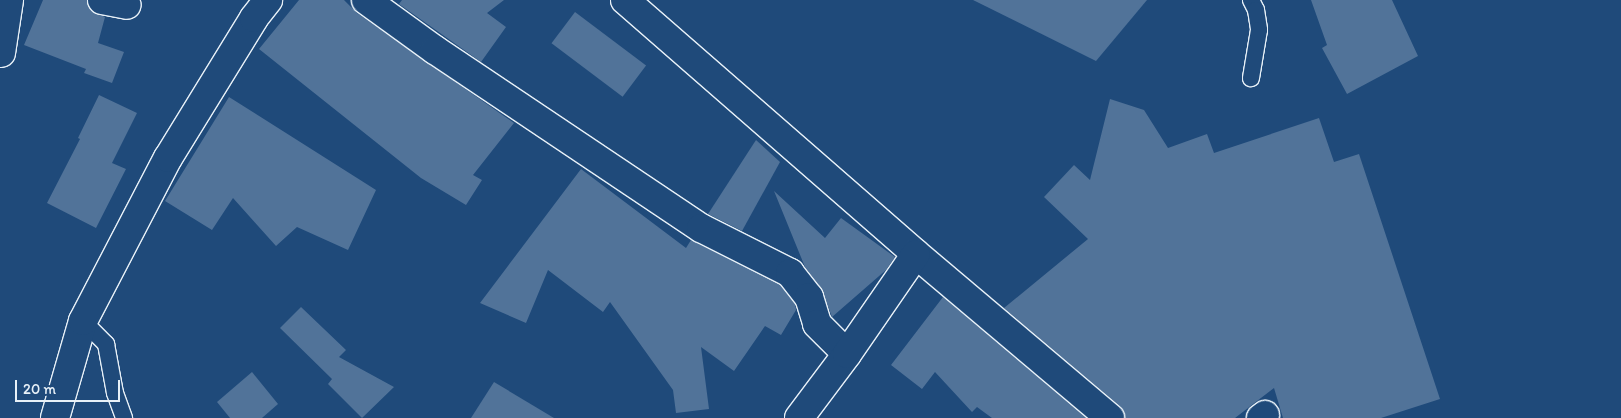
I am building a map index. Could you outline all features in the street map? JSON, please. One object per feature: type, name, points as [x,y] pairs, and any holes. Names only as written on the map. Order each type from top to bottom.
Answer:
[{"type":"street","points":[[1,53],[9,0]]},
{"type":"street","points":[[55,418],[83,321],[168,158],[254,18],[268,0]]},
{"type":"street","points":[[366,0],[435,50],[701,228],[790,273],[809,297],[817,324],[847,354]]},
{"type":"street","points":[[625,0],[916,254],[1110,418]]},
{"type":"street","points":[[798,418],[847,354],[916,254]]},
{"type":"lane","points":[[1251,0],[1256,10],[1259,30],[1251,78]]},
{"type":"lane","points":[[83,321],[106,344],[115,393],[124,418]]},
{"type":"building","points":[[43,0],[87,0],[91,11],[105,17],[98,43],[124,52],[112,83],[84,73],[86,69],[24,45]]},
{"type":"building","points":[[299,0],[344,0],[357,13],[514,123],[473,175],[482,180],[466,205],[421,178],[259,49]]},
{"type":"building","points":[[402,0],[504,0],[487,13],[506,27],[481,62],[399,4]]},
{"type":"building","points":[[973,0],[1147,0],[1096,61]]},
{"type":"building","points":[[1311,0],[1392,0],[1418,56],[1347,94],[1322,48],[1327,45]]},
{"type":"building","points":[[575,12],[646,66],[623,97],[552,43]]},
{"type":"building","points":[[99,95],[137,113],[112,163],[126,169],[96,228],[47,203],[80,139],[78,138]]},
{"type":"building","points":[[229,97],[376,190],[348,250],[297,227],[276,246],[233,198],[212,230],[165,201]]},
{"type":"building","points":[[1110,99],[1144,110],[1168,148],[1207,134],[1214,153],[1319,118],[1334,162],[1359,154],[1440,399],[1381,418],[1283,418],[1274,388],[1235,418],[1125,418],[1120,406],[1004,308],[1088,239],[1044,197],[1074,165],[1090,180]]},
{"type":"building","points":[[756,140],[780,162],[742,231],[708,214]]},
{"type":"building","points":[[581,169],[686,248],[691,240],[780,285],[795,304],[796,310],[781,335],[765,326],[734,371],[701,347],[709,409],[676,413],[673,390],[610,302],[603,312],[548,270],[526,323],[480,303]]},
{"type":"building","points":[[774,191],[825,238],[841,218],[895,257],[886,270],[832,317],[821,288],[805,267]]},
{"type":"building","points":[[943,297],[1086,418],[992,418],[977,407],[972,412],[935,372],[922,389],[891,365]]},
{"type":"building","points":[[301,307],[346,350],[339,357],[394,387],[362,418],[328,384],[332,379],[280,328]]},
{"type":"building","points":[[252,372],[278,404],[262,418],[230,418],[217,402]]},
{"type":"building","points":[[494,382],[554,418],[471,418]]}]
